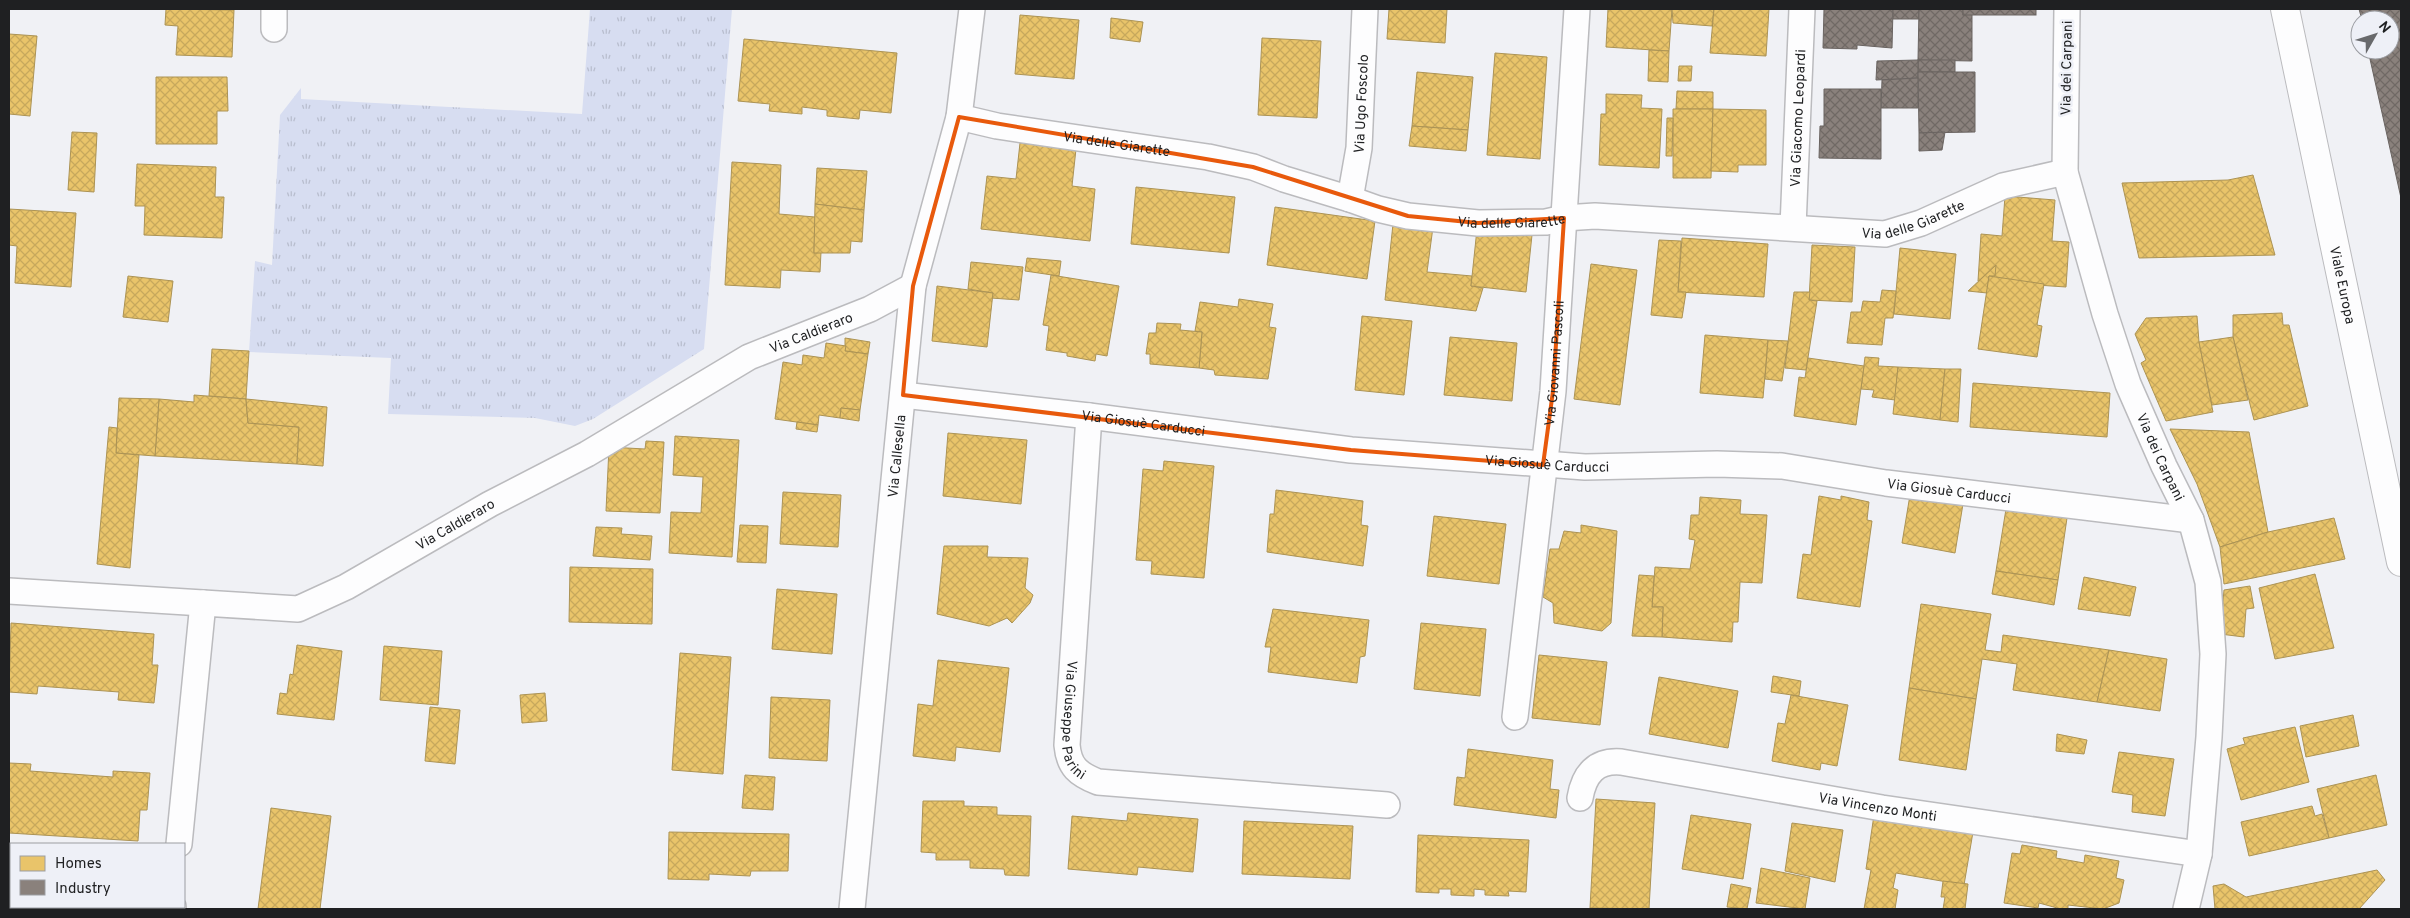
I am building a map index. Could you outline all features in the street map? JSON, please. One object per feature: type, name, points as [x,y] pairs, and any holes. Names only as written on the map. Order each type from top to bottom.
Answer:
[{"type":"main road","name":"Viale Europa","points":[[2285,9],[2401,562]]},
{"type":"street","name":"Via Callesella","points":[[852,909],[912,286],[959,117],[972,9]]},
{"type":"street","name":"Via Ugo Foscolo","points":[[1350,199],[1359,148],[1365,9]]},
{"type":"street","name":"Via Giovanni Pascoli","points":[[1515,717],[1553,391],[1577,9]]},
{"type":"street","name":"Via Giacomo Leopardi","points":[[1793,228],[1802,9]]},
{"type":"street","name":"Via dei Carpani","points":[[2067,9],[2065,172],[2105,314],[2128,384],[2164,466],[2191,520],[2208,582],[2214,654],[2199,854],[2186,909]]},
{"type":"street","name":"Via delle Giarette","points":[[959,117],[997,126],[1253,166],[1284,179],[1378,209],[1408,216],[1478,224],[1546,222],[1564,218],[1595,216],[1885,234],[1921,223],[2003,186],[2065,172]]},
{"type":"street","name":"Via Caldieraro","points":[[9,591],[298,609],[346,587],[490,504],[587,454],[749,357],[870,309],[912,286]]},
{"type":"street","name":"Via Giosuè Carducci","points":[[902,395],[1089,416],[1351,450],[1585,467],[1717,464],[1782,466],[1886,483],[2191,520]]},
{"type":"street","name":"Via Giuseppe Parini","points":[[1089,416],[1067,745],[1070,762],[1074,769],[1086,778],[1098,782],[1387,805]]},
{"type":"street","points":[[179,843],[203,603]]},
{"type":"street","name":"Via Vincenzo Monti","points":[[1580,798],[1585,779],[1597,766],[1612,761],[1882,808],[2199,854]]},
{"type":"highlighted area","points":[[959,117],[1253,167],[1408,216],[1478,223],[1564,218],[1553,391],[1543,465],[1351,450],[903,395],[913,286]]},
{"type":"green space","points":[[590,9],[732,9],[704,349],[593,419],[575,426],[535,418],[388,414],[391,358],[249,352],[255,261],[272,265],[280,115],[301,88],[301,99],[582,114]]},
{"type":"building: Homes","points":[[166,9],[234,10],[232,57],[176,55],[178,26],[165,25]]},
{"type":"building: Homes","points":[[1389,9],[1447,9],[1445,43],[1387,39]]},
{"type":"building: Homes","points":[[1608,9],[1672,9],[1669,51],[1606,47]]},
{"type":"building: Homes","points":[[1672,9],[1714,9],[1712,26],[1673,23]]},
{"type":"building: Homes","points":[[1714,9],[1769,9],[1766,56],[1710,53]]},
{"type":"building: Homes","points":[[1020,15],[1079,20],[1074,79],[1015,74]]},
{"type":"building: Homes","points":[[1111,18],[1143,22],[1140,42],[1110,38]]},
{"type":"building: Homes","points":[[9,34],[37,36],[30,116],[9,114]]},
{"type":"building: Homes","points":[[1262,38],[1321,41],[1317,118],[1258,115]]},
{"type":"building: Homes","points":[[744,39],[897,53],[891,113],[860,110],[859,119],[827,116],[827,110],[802,107],[802,114],[769,111],[770,104],[738,101]]},
{"type":"building: Homes","points":[[1649,50],[1669,51],[1668,82],[1648,81]]},
{"type":"building: Homes","points":[[1495,53],[1547,57],[1540,159],[1487,155]]},
{"type":"building: Homes","points":[[1679,66],[1692,66],[1691,81],[1678,81]]},
{"type":"building: Homes","points":[[1417,72],[1473,77],[1468,130],[1412,126]]},
{"type":"building: Homes","points":[[156,77],[227,77],[228,111],[217,111],[217,144],[156,144]]},
{"type":"building: Homes","points":[[1677,91],[1713,92],[1713,109],[1676,109]]},
{"type":"building: Homes","points":[[1606,94],[1642,95],[1641,108],[1662,109],[1659,168],[1599,165],[1601,114],[1606,114]]},
{"type":"building: Homes","points":[[1673,109],[1713,109],[1711,178],[1673,178]]},
{"type":"building: Homes","points":[[1713,109],[1766,110],[1766,165],[1738,165],[1738,172],[1711,171]]},
{"type":"building: Homes","points":[[1667,118],[1673,118],[1672,156],[1666,156]]},
{"type":"building: Homes","points":[[1412,126],[1468,130],[1466,151],[1409,146]]},
{"type":"building: Homes","points":[[72,132],[97,133],[94,192],[68,190]]},
{"type":"building: Homes","points":[[1020,143],[1076,149],[1072,186],[1095,189],[1090,241],[981,229],[987,176],[1016,179]]},
{"type":"building: Homes","points":[[732,162],[781,165],[779,214],[815,217],[814,253],[821,252],[820,272],[781,270],[780,288],[725,285]]},
{"type":"building: Homes","points":[[137,164],[216,167],[215,197],[224,197],[222,238],[144,235],[145,206],[135,206]]},
{"type":"building: Homes","points":[[817,168],[867,171],[864,210],[815,204]]},
{"type":"building: Homes","points":[[2253,175],[2275,255],[2139,258],[2122,183],[2228,180]]},
{"type":"building: Homes","points":[[1136,187],[1235,197],[1229,253],[1131,244]]},
{"type":"building: Homes","points":[[2005,196],[2055,200],[2052,241],[2069,242],[2066,287],[1978,281],[1981,234],[2002,236]]},
{"type":"building: Homes","points":[[815,204],[864,210],[862,242],[851,241],[850,253],[814,253]]},
{"type":"building: Homes","points":[[1275,207],[1375,221],[1367,279],[1267,265]]},
{"type":"building: Homes","points":[[9,209],[76,213],[71,287],[15,283],[17,246],[9,245]]},
{"type":"building: Homes","points":[[1393,224],[1433,227],[1427,272],[1472,276],[1471,286],[1483,288],[1476,311],[1385,300]]},
{"type":"building: Homes","points":[[1477,229],[1532,235],[1526,292],[1471,286]]},
{"type":"building: Homes","points":[[1682,238],[1768,244],[1764,297],[1678,292]]},
{"type":"building: Homes","points":[[1659,240],[1681,241],[1678,292],[1686,292],[1682,318],[1651,315]]},
{"type":"building: Homes","points":[[1812,245],[1855,247],[1852,302],[1809,300]]},
{"type":"building: Homes","points":[[1900,248],[1956,254],[1950,319],[1894,314]]},
{"type":"building: Homes","points":[[1027,258],[1061,261],[1059,276],[1025,271]]},
{"type":"building: Homes","points":[[971,262],[1023,267],[1019,300],[991,298],[993,293],[968,289]]},
{"type":"building: Homes","points":[[1591,264],[1637,270],[1620,405],[1574,399]]},
{"type":"building: Homes","points":[[1996,265],[1995,276],[1989,276],[1987,293],[1968,291]]},
{"type":"building: Homes","points":[[1051,275],[1119,286],[1107,356],[1096,354],[1095,361],[1067,356],[1067,353],[1046,350],[1049,326],[1043,325]]},
{"type":"building: Homes","points":[[128,276],[173,281],[168,322],[123,317]]},
{"type":"building: Homes","points":[[1989,276],[2044,284],[2037,325],[2042,326],[2037,357],[1978,349]]},
{"type":"building: Homes","points":[[937,286],[993,293],[987,347],[932,341]]},
{"type":"building: Homes","points":[[1882,290],[1896,291],[1893,318],[1885,318],[1882,345],[1847,343],[1851,312],[1861,312],[1863,301],[1880,302]]},
{"type":"building: Homes","points":[[1794,292],[1810,292],[1809,300],[1817,301],[1806,370],[1785,368]]},
{"type":"building: Homes","points":[[1239,299],[1273,304],[1269,327],[1276,328],[1268,379],[1215,375],[1214,370],[1199,368],[1202,332],[1195,331],[1200,302],[1238,307]]},
{"type":"building: Homes","points":[[2282,313],[2283,325],[2289,325],[2308,406],[2254,420],[2233,337],[2233,315]]},
{"type":"building: Homes","points":[[1362,316],[1412,321],[1404,395],[1355,390]]},
{"type":"building: Homes","points":[[2197,316],[2199,342],[2213,412],[2166,421],[2141,363],[2146,360],[2135,334],[2146,318]]},
{"type":"building: Homes","points":[[1157,323],[1181,324],[1180,330],[1202,332],[1199,368],[1150,364],[1150,354],[1146,354],[1149,333],[1156,333]]},
{"type":"building: Homes","points":[[1705,335],[1768,340],[1763,398],[1700,393]]},
{"type":"building: Homes","points":[[1450,337],[1517,343],[1512,401],[1444,395]]},
{"type":"building: Homes","points":[[2233,337],[2248,400],[2212,405],[2199,342]]},
{"type":"building: Homes","points":[[845,338],[870,342],[868,354],[845,351]]},
{"type":"building: Homes","points":[[1768,340],[1788,341],[1782,381],[1765,379]]},
{"type":"building: Homes","points":[[826,343],[846,346],[845,351],[868,354],[860,410],[841,408],[840,418],[819,415],[818,425],[775,419],[783,362],[802,365],[803,355],[824,358]]},
{"type":"building: Homes","points":[[212,349],[249,351],[246,399],[209,396]]},
{"type":"building: Homes","points":[[1865,357],[1879,358],[1878,366],[1898,367],[1895,400],[1872,397],[1874,390],[1861,389]]},
{"type":"building: Homes","points":[[1808,358],[1864,366],[1856,425],[1794,416],[1799,377],[1805,378]]},
{"type":"building: Homes","points":[[1898,367],[1945,369],[1940,420],[1893,414]]},
{"type":"building: Homes","points":[[1945,369],[1961,369],[1958,422],[1940,420]]},
{"type":"building: Homes","points":[[1973,383],[2110,393],[2107,437],[1970,427]]},
{"type":"building: Homes","points":[[194,395],[246,399],[248,423],[299,427],[297,464],[155,456],[159,399],[194,402]]},
{"type":"building: Homes","points":[[119,398],[159,399],[155,456],[116,453]]},
{"type":"building: Homes","points":[[246,399],[327,407],[323,466],[297,464],[299,427],[248,423]]},
{"type":"building: Homes","points":[[841,408],[860,410],[859,421],[840,418]]},
{"type":"building: Homes","points":[[797,422],[818,425],[817,432],[796,429]]},
{"type":"building: Homes","points":[[109,427],[117,428],[116,453],[139,455],[130,568],[97,564]]},
{"type":"building: Homes","points":[[2170,429],[2249,432],[2268,532],[2220,547],[2197,484]]},
{"type":"building: Homes","points":[[948,433],[1027,440],[1021,504],[943,496]]},
{"type":"building: Homes","points":[[675,436],[739,440],[732,557],[669,553],[671,512],[701,513],[703,477],[673,475]]},
{"type":"building: Homes","points":[[646,441],[664,442],[660,513],[606,511],[609,447],[645,449]]},
{"type":"building: Homes","points":[[1164,461],[1214,466],[1204,578],[1151,574],[1152,561],[1136,560],[1143,469],[1163,471]]},
{"type":"building: Homes","points":[[1276,490],[1363,501],[1361,525],[1368,526],[1363,566],[1267,552],[1270,514],[1274,514]]},
{"type":"building: Homes","points":[[783,492],[841,495],[838,547],[780,544]]},
{"type":"building: Homes","points":[[1910,495],[1963,504],[1955,553],[1902,543]]},
{"type":"building: Homes","points":[[1819,496],[1841,500],[1841,496],[1869,502],[1867,520],[1872,521],[1860,607],[1797,598],[1803,554],[1811,555]]},
{"type":"building: Homes","points":[[1700,497],[1741,500],[1740,514],[1767,515],[1762,583],[1740,582],[1738,622],[1733,622],[1732,642],[1662,637],[1663,607],[1652,607],[1655,567],[1690,569],[1695,540],[1689,539],[1691,515],[1699,515]]},
{"type":"building: Homes","points":[[2006,509],[2067,518],[2058,580],[1996,571]]},
{"type":"building: Homes","points":[[1434,516],[1506,524],[1499,584],[1427,576]]},
{"type":"building: Homes","points":[[2334,518],[2345,559],[2224,584],[2220,547],[2268,532]]},
{"type":"building: Homes","points":[[740,525],[768,526],[766,563],[737,562]]},
{"type":"building: Homes","points":[[1581,525],[1617,531],[1611,623],[1602,631],[1554,623],[1553,603],[1543,597],[1550,549],[1559,549],[1564,531],[1581,533]]},
{"type":"building: Homes","points":[[596,527],[622,528],[621,534],[652,536],[650,560],[593,556]]},
{"type":"building: Homes","points":[[944,546],[988,546],[987,557],[1028,558],[1025,588],[1033,595],[1030,603],[1012,623],[1007,618],[989,626],[937,614]]},
{"type":"building: Homes","points":[[570,567],[653,569],[652,624],[569,622]]},
{"type":"building: Homes","points":[[1996,571],[2058,580],[2054,605],[1992,594]]},
{"type":"building: Homes","points":[[2315,574],[2334,648],[2275,659],[2259,588]]},
{"type":"building: Homes","points":[[1639,575],[1654,576],[1652,607],[1663,607],[1662,637],[1632,636]]},
{"type":"building: Homes","points":[[2084,577],[2136,587],[2130,616],[2078,609]]},
{"type":"building: Homes","points":[[2250,586],[2254,608],[2246,609],[2244,637],[2220,634],[2224,590]]},
{"type":"building: Homes","points":[[777,589],[837,594],[832,654],[772,649]]},
{"type":"building: Homes","points":[[1921,604],[1991,614],[1985,650],[2001,652],[2003,635],[2109,650],[2097,702],[2013,690],[2017,664],[1982,659],[1976,699],[1909,688]]},
{"type":"building: Homes","points":[[1273,609],[1369,620],[1365,656],[1360,657],[1357,683],[1268,672],[1271,647],[1265,647]]},
{"type":"building: Homes","points":[[11,623],[154,634],[152,665],[158,665],[154,703],[118,700],[119,692],[38,686],[37,694],[9,692]]},
{"type":"building: Homes","points":[[1421,623],[1486,629],[1480,696],[1414,689]]},
{"type":"building: Homes","points":[[297,645],[342,651],[334,720],[277,714],[280,693],[287,694],[290,674],[293,675]]},
{"type":"building: Homes","points":[[384,646],[442,651],[438,705],[380,700]]},
{"type":"building: Homes","points":[[2109,650],[2167,659],[2160,711],[2097,702]]},
{"type":"building: Homes","points":[[680,653],[731,657],[723,774],[672,770]]},
{"type":"building: Homes","points":[[1539,655],[1607,662],[1600,725],[1532,718]]},
{"type":"building: Homes","points":[[938,660],[1009,668],[1000,752],[956,747],[955,761],[913,756],[918,704],[933,706]]},
{"type":"building: Homes","points":[[1773,676],[1801,681],[1799,696],[1771,692]]},
{"type":"building: Homes","points":[[1659,677],[1738,691],[1728,748],[1649,734]]},
{"type":"building: Homes","points":[[1909,688],[1976,699],[1966,770],[1899,760]]},
{"type":"building: Homes","points":[[545,693],[547,721],[522,723],[520,695]]},
{"type":"building: Homes","points":[[1791,695],[1848,705],[1837,766],[1821,763],[1820,770],[1772,761],[1778,723],[1785,724]]},
{"type":"building: Homes","points":[[771,697],[830,700],[827,761],[769,758]]},
{"type":"building: Homes","points":[[430,707],[460,710],[455,764],[425,761]]},
{"type":"building: Homes","points":[[2353,715],[2359,746],[2306,757],[2300,726]]},
{"type":"building: Homes","points":[[2295,727],[2309,782],[2241,800],[2227,749],[2245,744],[2243,738]]},
{"type":"building: Homes","points":[[2057,734],[2087,740],[2084,754],[2056,751]]},
{"type":"building: Homes","points":[[1468,749],[1553,760],[1550,789],[1559,790],[1556,818],[1454,805],[1457,777],[1465,778]]},
{"type":"building: Homes","points":[[2119,752],[2174,759],[2165,816],[2132,812],[2133,795],[2112,792]]},
{"type":"building: Homes","points":[[9,763],[31,764],[30,771],[113,777],[113,771],[150,773],[147,810],[140,810],[138,841],[9,833]]},
{"type":"building: Homes","points":[[745,775],[775,777],[773,810],[742,808]]},
{"type":"building: Homes","points":[[2376,775],[2387,825],[2329,838],[2317,789]]},
{"type":"building: Homes","points":[[1596,799],[1655,803],[1649,909],[1590,908]]},
{"type":"building: Homes","points":[[923,801],[964,801],[964,806],[997,807],[997,815],[1031,816],[1029,876],[1005,875],[1004,869],[970,868],[970,860],[936,860],[936,853],[921,852]]},
{"type":"building: Homes","points":[[2312,806],[2315,816],[2322,814],[2329,838],[2249,856],[2241,822]]},
{"type":"building: Homes","points":[[271,808],[331,816],[320,909],[258,909]]},
{"type":"building: Homes","points":[[1128,813],[1198,819],[1193,872],[1138,867],[1137,875],[1068,869],[1072,816],[1127,821]]},
{"type":"building: Homes","points":[[1691,815],[1751,824],[1743,879],[1682,869]]},
{"type":"building: Homes","points":[[1874,815],[1973,832],[1964,885],[1896,873],[1893,888],[1898,890],[1895,909],[1864,909],[1871,870],[1866,869]]},
{"type":"building: Homes","points":[[1244,821],[1353,826],[1350,879],[1242,874]]},
{"type":"building: Homes","points":[[1792,823],[1843,830],[1835,882],[1785,871]]},
{"type":"building: Homes","points":[[669,832],[789,834],[788,871],[751,871],[750,876],[709,874],[709,880],[668,879]]},
{"type":"building: Homes","points":[[1418,835],[1529,840],[1526,892],[1508,891],[1509,896],[1485,895],[1485,890],[1474,889],[1474,896],[1451,895],[1451,889],[1439,889],[1439,893],[1416,892]]},
{"type":"building: Homes","points":[[2022,845],[2057,851],[2056,858],[2084,863],[2085,855],[2119,861],[2116,878],[2124,880],[2119,903],[2103,909],[2068,905],[2068,909],[2061,909],[2039,903],[2038,908],[2004,903],[2012,853],[2020,854]]},
{"type":"building: Homes","points":[[1761,868],[1810,878],[1805,909],[1756,903]]},
{"type":"building: Homes","points":[[2377,870],[2385,880],[2359,909],[2215,909],[2213,886],[2224,884],[2246,897]]},
{"type":"building: Homes","points":[[1943,881],[1968,884],[1965,909],[1943,909],[1945,897],[1941,897]]},
{"type":"building: Homes","points":[[1731,884],[1751,888],[1747,909],[1727,907]]},
{"type":"building: Industry","points":[[1824,9],[1893,9],[1892,48],[1857,45],[1857,49],[1823,48]]},
{"type":"building: Industry","points":[[1893,9],[1919,9],[1919,19],[1893,19]]},
{"type":"building: Industry","points":[[1919,9],[1963,9],[1963,15],[1972,14],[1972,61],[1918,60]]},
{"type":"building: Industry","points":[[1963,9],[2036,9],[2036,15],[1963,15]]},
{"type":"building: Industry","points":[[2401,9],[2401,198],[2370,60],[2400,60],[2400,10],[2359,10]]},
{"type":"building: Industry","points":[[1918,60],[1955,60],[1955,72],[1918,72]]},
{"type":"building: Industry","points":[[1918,60],[1918,78],[1876,80],[1877,61]]},
{"type":"building: Industry","points":[[1918,72],[1975,72],[1975,132],[1919,133]]},
{"type":"building: Industry","points":[[1918,78],[1918,108],[1881,108],[1882,80]]},
{"type":"building: Industry","points":[[1824,89],[1881,89],[1881,159],[1819,158],[1820,126],[1824,126]]},
{"type":"building: Industry","points":[[1945,132],[1942,150],[1919,151],[1919,133]]}]
